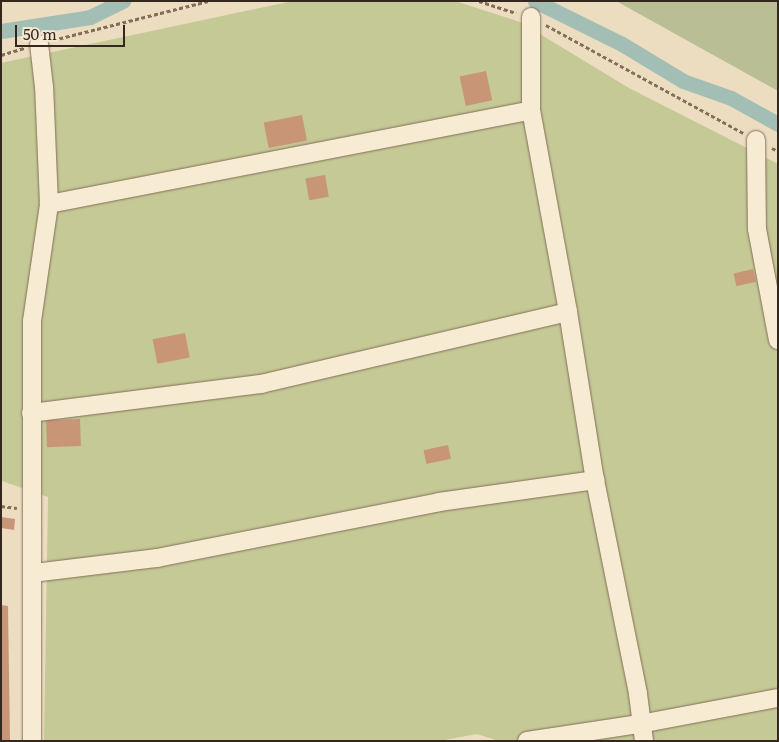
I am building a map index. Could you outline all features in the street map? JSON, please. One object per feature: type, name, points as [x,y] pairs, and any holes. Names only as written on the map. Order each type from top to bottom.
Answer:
[{"type":"street","points":[[531,17],[531,110],[568,312],[595,480],[638,694],[642,733]]},
{"type":"street","points":[[32,741],[32,322],[49,204],[44,87],[39,44]]},
{"type":"street","points":[[49,204],[531,110]]},
{"type":"street","points":[[756,140],[757,229],[778,340]]},
{"type":"street","points":[[31,413],[261,384],[568,312]]},
{"type":"street","points":[[33,573],[157,558],[439,502],[595,480]]},
{"type":"street","points":[[527,741],[642,733],[778,698]]},
{"type":"path","points":[[1,55],[208,1]]},
{"type":"path","points":[[479,1],[531,17],[778,151]]},
{"type":"green space","points":[[293,1],[455,1],[520,22],[629,88],[778,164],[778,741],[499,741],[477,734],[439,741],[44,741],[48,497],[2,481],[1,63]]},
{"type":"green space","points":[[616,1],[778,1],[778,91]]},
{"type":"building","points":[[486,71],[492,100],[466,106],[460,77]]},
{"type":"building","points":[[302,115],[307,141],[269,148],[264,122]]},
{"type":"building","points":[[325,175],[329,197],[309,200],[305,178]]},
{"type":"building","points":[[753,269],[756,282],[736,286],[734,273]]},
{"type":"building","points":[[185,333],[190,358],[157,364],[153,339]]},
{"type":"building","points":[[80,419],[81,446],[47,447],[46,420]]},
{"type":"building","points":[[448,445],[451,459],[426,464],[424,450]]},
{"type":"building","points":[[1,517],[15,519],[14,530],[1,528]]},
{"type":"building","points":[[1,605],[8,606],[10,741],[1,741]]},
{"type":"waterway","points":[[1,31],[90,17],[123,1]]},
{"type":"waterway","points":[[535,1],[622,44],[683,81],[731,98],[778,124]]}]
